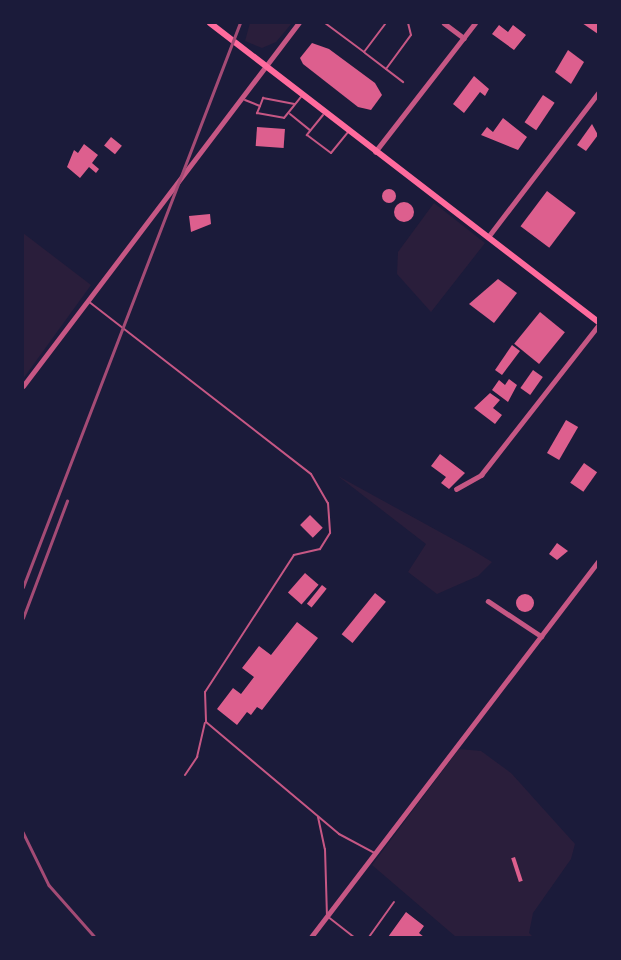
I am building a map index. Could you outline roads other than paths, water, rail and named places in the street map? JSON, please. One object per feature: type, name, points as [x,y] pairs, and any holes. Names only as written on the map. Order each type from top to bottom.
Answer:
[{"type":"main road","points":[[209,23],[598,324]]},
{"type":"street","points":[[23,386],[299,23]]},
{"type":"street","points":[[444,23],[464,37]]},
{"type":"street","points":[[375,152],[475,23]]},
{"type":"street","points":[[487,237],[598,93]]},
{"type":"street","points":[[456,489],[481,475],[598,324]]},
{"type":"street","points":[[311,937],[598,562]]},
{"type":"street","points":[[488,601],[541,636]]},
{"type":"lane","points":[[325,23],[403,82]]},
{"type":"lane","points":[[364,52],[386,23]]},
{"type":"lane","points":[[386,69],[411,35],[408,23]]},
{"type":"lane","points":[[295,104],[263,98],[257,113],[284,118],[303,95]]},
{"type":"lane","points":[[242,98],[260,106]]},
{"type":"lane","points":[[288,113],[311,131]]},
{"type":"lane","points":[[325,113],[307,135],[331,153],[349,131]]},
{"type":"lane","points":[[87,301],[311,474],[328,503],[330,534],[320,549],[294,555],[205,692],[206,722],[197,757],[185,775]]},
{"type":"lane","points":[[206,722],[318,817],[374,853]]},
{"type":"lane","points":[[318,817],[325,849],[327,916],[354,937]]},
{"type":"lane","points":[[369,937],[394,902]]},
{"type":"railway","points":[[23,587],[240,23]]},
{"type":"railway","points":[[23,618],[67,501]]},
{"type":"railway","points":[[23,832],[49,885],[95,937]]}]
